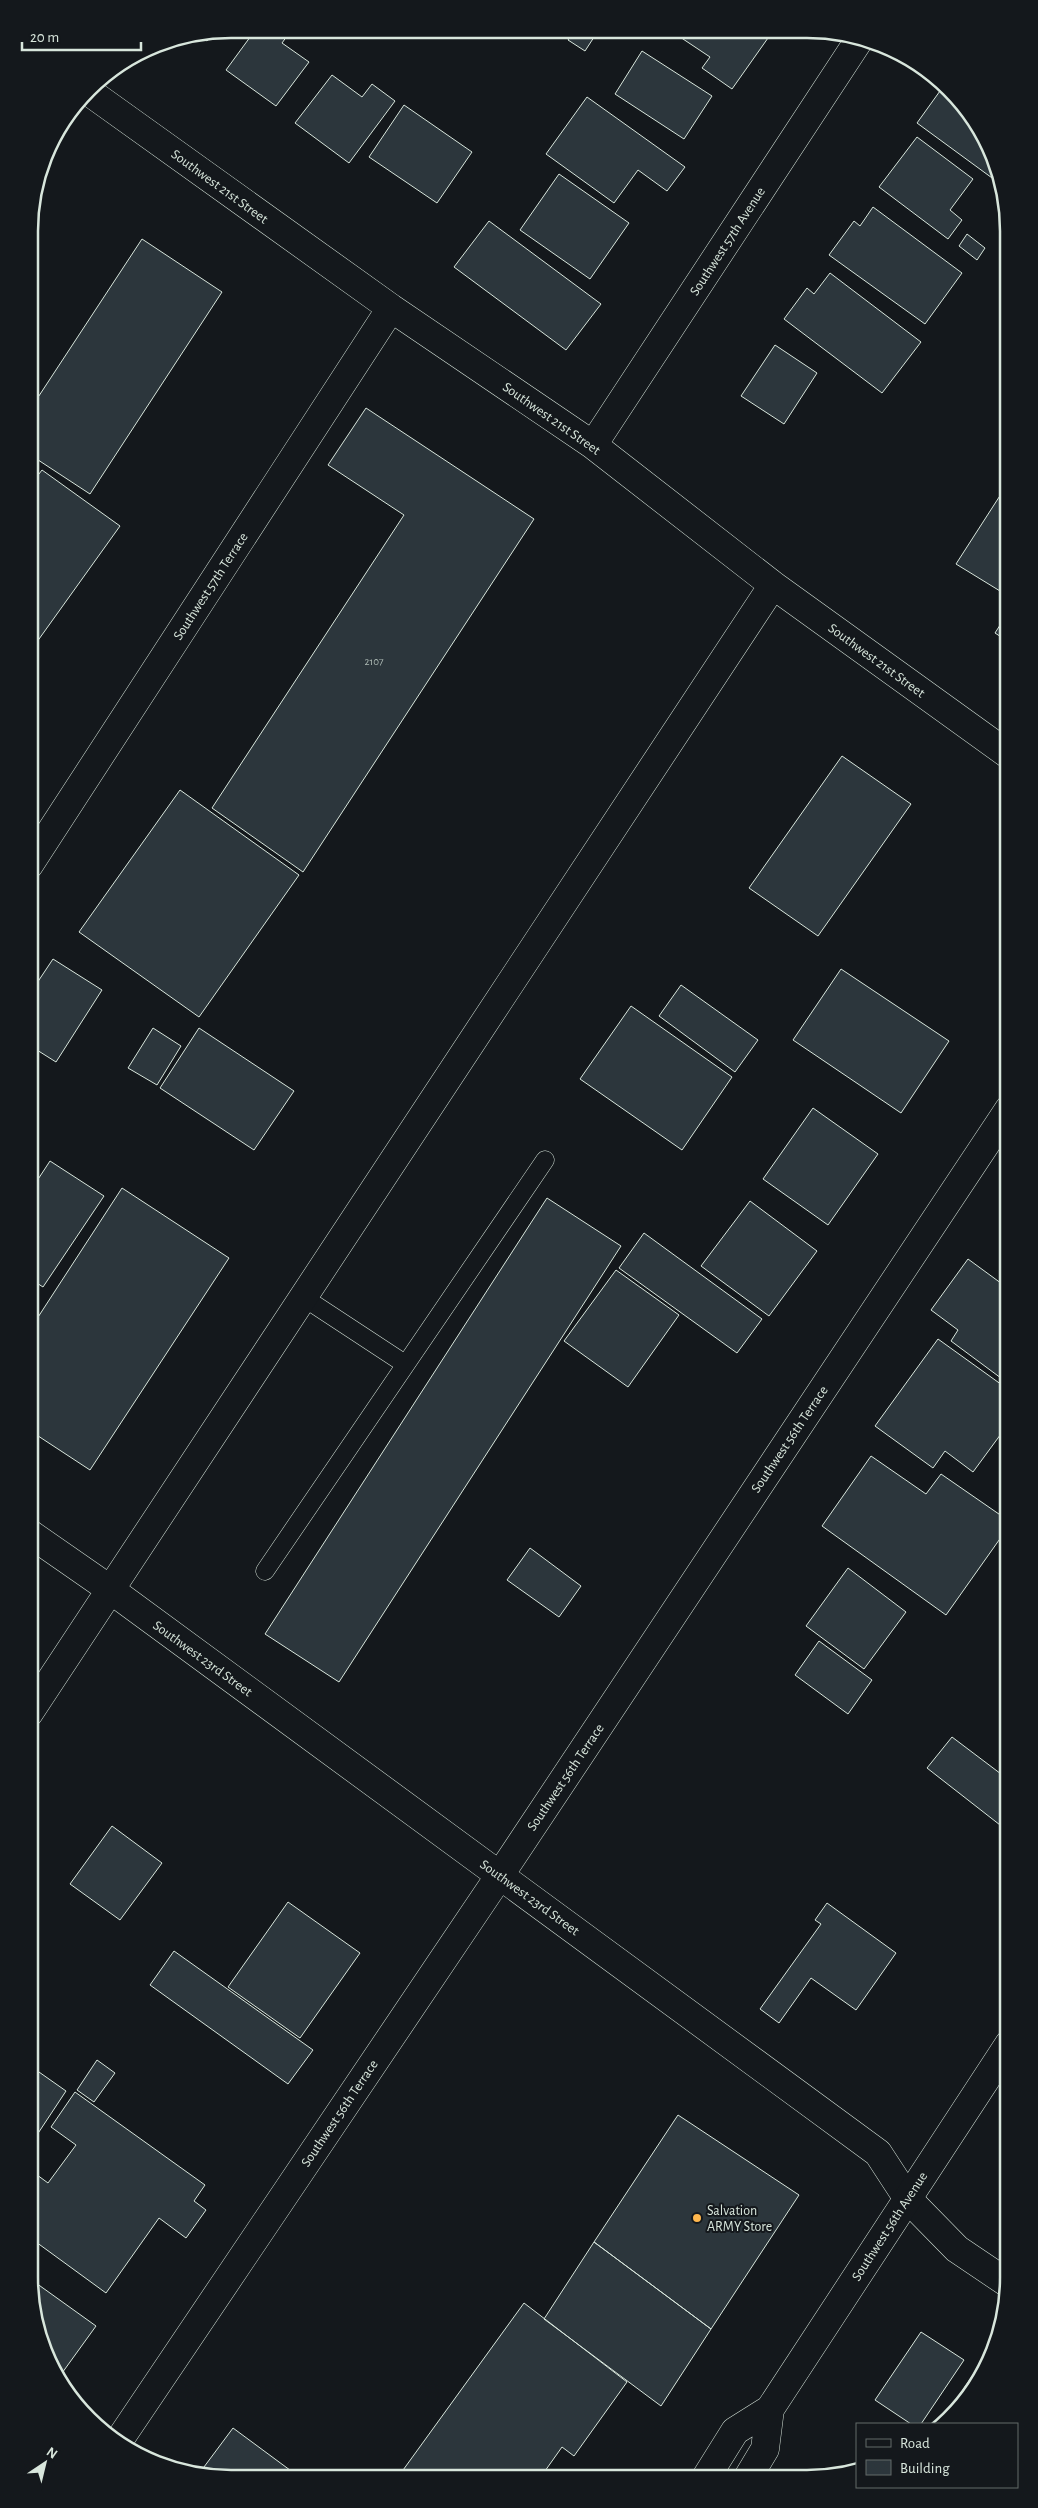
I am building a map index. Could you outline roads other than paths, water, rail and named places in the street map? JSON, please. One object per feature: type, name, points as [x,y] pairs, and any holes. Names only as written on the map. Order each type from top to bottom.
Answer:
[{"type":"street","name":"Southwest 57th Avenue","points":[[593,444],[857,44]]},
{"type":"street","name":"Southwest 21st Street","points":[[93,95],[391,308],[593,444],[773,585],[1000,749]]},
{"type":"street","name":"Southwest 57th Terrace","points":[[38,851],[391,308]]},
{"type":"street","points":[[38,1699],[773,585]]},
{"type":"street","name":"Southwest 56th Terrace","points":[[121,2437],[500,1875],[1000,1123]]},
{"type":"street","name":"Southwest 23rd Street","points":[[38,1539],[110,1590],[878,2153],[908,2199],[957,2249],[1000,2278]]},
{"type":"street","name":"Southwest 56th Avenue","points":[[711,2470],[735,2431],[770,2409],[1000,2058]]},
{"type":"street","name":"Southwest 56th Avenue","points":[[752,2470],[765,2449],[770,2409]]},
{"type":"lane","points":[[265,1571],[545,1160]]},
{"type":"lane","points":[[304,1297],[405,1364]]},
{"type":"place","name":"Salvation ARMY Store","points":[[697,2218]]}]
